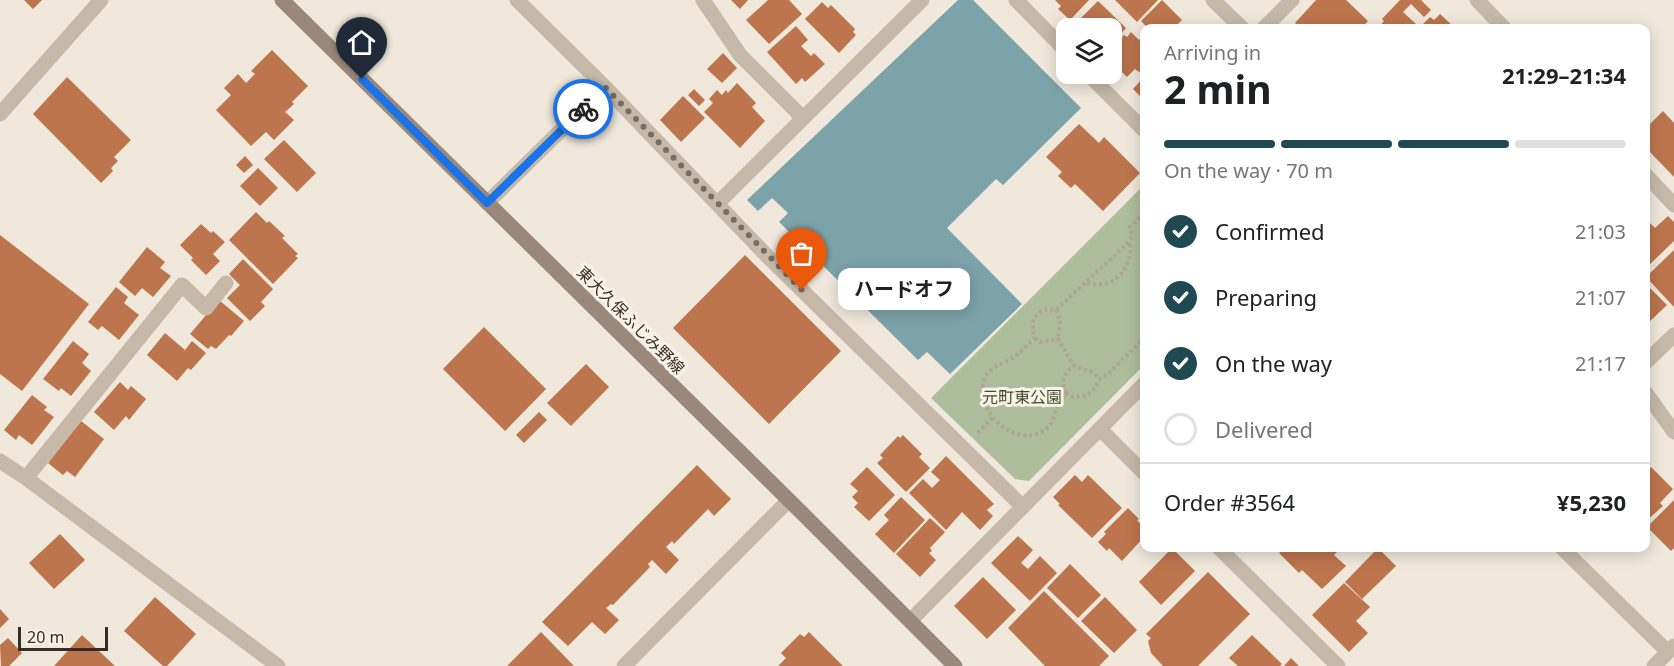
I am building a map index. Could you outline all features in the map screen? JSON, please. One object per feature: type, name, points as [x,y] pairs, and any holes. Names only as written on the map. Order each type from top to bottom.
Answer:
[{"type":"main road","name":"東大久保ふじみ野線","points":[[282,0],[955,666]]},
{"type":"street","points":[[0,114],[101,0]]},
{"type":"street","points":[[517,0],[605,87],[717,204],[1023,507]]},
{"type":"street","points":[[703,0],[740,55],[804,118]]},
{"type":"street","points":[[717,204],[922,0]]},
{"type":"street","points":[[1016,0],[1056,41]]},
{"type":"street","points":[[1213,0],[1238,24]]},
{"type":"street","points":[[1268,24],[1292,0]]},
{"type":"street","points":[[1477,0],[1500,24]]},
{"type":"street","points":[[1098,84],[1140,126]]},
{"type":"street","points":[[487,203],[605,87]]},
{"type":"street","points":[[1650,179],[1674,205]]},
{"type":"street","points":[[26,478],[182,285],[206,308],[226,283]]},
{"type":"street","points":[[1650,358],[1674,334]]},
{"type":"street","points":[[910,621],[1140,388]]},
{"type":"street","points":[[1650,399],[1674,432]]},
{"type":"street","points":[[1100,429],[1140,469]]},
{"type":"street","points":[[0,461],[278,666]]},
{"type":"street","points":[[624,666],[789,501]]},
{"type":"street","points":[[1223,552],[1338,666]]},
{"type":"street","points":[[1567,552],[1671,649],[1654,666]]},
{"type":"path","points":[[1086,283],[1105,284],[1116,279],[1129,264],[1132,235],[1130,227],[1140,217]]},
{"type":"path","points":[[1056,310],[1130,240]]},
{"type":"path","points":[[1056,310],[1039,312],[1033,321],[1032,331],[1040,342],[1058,339]]},
{"type":"path","points":[[1056,310],[1060,322],[1058,339],[1074,366],[1092,372],[1100,379]]},
{"type":"path","points":[[1035,338],[1015,356],[988,372],[982,393],[986,409],[992,418],[1014,433],[1037,434],[1050,425],[1066,393]]},
{"type":"path","points":[[1074,366],[1069,370],[1062,384],[1066,393],[1071,397],[1086,396],[1100,379],[1108,375],[1140,342]]},
{"type":"green space","name":"元町東公園","points":[[1140,189],[1140,369],[1029,481],[1015,479],[931,398]]},
{"type":"water","points":[[958,0],[973,0],[1081,108],[1003,185],[996,179],[947,228],[1022,304],[950,374],[927,352],[918,360],[779,222],[788,213],[772,198],[758,211],[747,200]]},
{"type":"building","points":[[24,0],[42,0],[33,9]]},
{"type":"building","points":[[731,0],[748,0],[740,9]]},
{"type":"building","points":[[768,0],[789,0],[802,14],[769,44],[746,20]]},
{"type":"building","points":[[1055,0],[1089,0],[1072,18],[1068,18],[1058,9],[1061,6]]},
{"type":"building","points":[[1115,0],[1158,0],[1137,22]]},
{"type":"building","points":[[1162,0],[1182,20],[1178,24],[1144,24],[1141,21]]},
{"type":"building","points":[[1316,0],[1346,0],[1368,21],[1365,24],[1295,23]]},
{"type":"building","points":[[1400,0],[1421,0],[1431,10],[1424,17],[1411,4],[1403,12],[1416,24],[1381,24],[1384,21],[1382,19]]},
{"type":"building","points":[[1098,1],[1116,18],[1081,18]]},
{"type":"building","points":[[822,2],[828,8],[831,5],[855,29],[853,32],[856,35],[839,53],[805,19]]},
{"type":"building","points":[[1440,14],[1451,24],[1423,24],[1430,17],[1434,20]]},
{"type":"building","points":[[796,26],[808,40],[801,46],[811,56],[814,53],[825,64],[805,82],[802,78],[796,84],[767,52]]},
{"type":"building","points":[[1131,32],[1139,40],[1140,38],[1140,71],[1135,69],[1127,77],[1122,72],[1122,37],[1124,35],[1127,37]]},
{"type":"building","points":[[272,50],[308,86],[285,112],[294,120],[274,140],[266,132],[251,146],[216,110],[231,95],[224,88],[238,74],[246,83],[255,74],[251,71]]},
{"type":"building","points":[[723,53],[737,68],[722,83],[707,69]]},
{"type":"building","points":[[67,77],[131,140],[114,157],[118,161],[111,168],[113,171],[101,183],[33,114]]},
{"type":"building","points":[[1140,81],[1140,96],[1133,89]]},
{"type":"building","points":[[737,83],[756,103],[752,107],[765,121],[740,148],[704,112],[713,103],[709,99],[717,90],[722,95],[726,90],[728,93]]},
{"type":"building","points":[[694,89],[705,100],[699,106],[688,95]]},
{"type":"building","points":[[683,96],[705,118],[681,142],[660,120]]},
{"type":"building","points":[[1663,111],[1674,123],[1674,177],[1650,152],[1650,124]]},
{"type":"building","points":[[1079,124],[1099,143],[1104,137],[1140,173],[1103,211],[1075,184],[1071,188],[1058,176],[1062,172],[1046,157]]},
{"type":"building","points":[[284,140],[316,173],[297,192],[264,159]]},
{"type":"building","points":[[245,156],[253,165],[244,173],[236,165]]},
{"type":"building","points":[[258,168],[278,188],[260,206],[240,186]]},
{"type":"building","points":[[256,212],[285,236],[282,238],[298,254],[295,256],[298,258],[273,284],[229,240]]},
{"type":"building","points":[[1668,216],[1674,222],[1674,241],[1650,264],[1650,223],[1655,228]]},
{"type":"building","points":[[201,224],[225,242],[213,254],[220,261],[206,275],[180,245]]},
{"type":"building","points":[[0,235],[89,304],[22,391],[0,374]]},
{"type":"building","points":[[147,247],[165,262],[160,268],[171,276],[153,297],[142,288],[135,296],[119,282]]},
{"type":"building","points":[[1674,250],[1674,307],[1650,281],[1650,273]]},
{"type":"building","points":[[745,255],[841,351],[769,424],[673,328]]},
{"type":"building","points":[[243,259],[273,289],[261,302],[265,306],[250,321],[227,298],[240,285],[229,274]]},
{"type":"building","points":[[116,287],[128,297],[124,303],[139,315],[119,340],[102,326],[98,330],[88,322]]},
{"type":"building","points":[[1650,288],[1667,305],[1650,321]]},
{"type":"building","points":[[219,300],[244,321],[216,349],[211,346],[208,349],[190,334]]},
{"type":"building","points":[[484,327],[546,389],[505,431],[443,369]]},
{"type":"building","points":[[165,333],[185,350],[192,341],[206,353],[191,370],[188,368],[177,381],[147,355]]},
{"type":"building","points":[[73,341],[89,354],[82,363],[91,371],[71,396],[61,388],[59,391],[43,379]]},
{"type":"building","points":[[586,364],[609,387],[571,426],[547,403]]},
{"type":"building","points":[[120,382],[128,390],[131,386],[146,399],[129,420],[126,416],[114,430],[94,412]]},
{"type":"building","points":[[32,395],[47,407],[44,410],[54,417],[32,445],[19,435],[16,440],[4,430]]},
{"type":"building","points":[[539,412],[547,420],[524,443],[516,435]]},
{"type":"building","points":[[81,421],[104,439],[75,477],[67,471],[63,475],[48,463]]},
{"type":"building","points":[[903,435],[922,454],[919,457],[930,468],[906,492],[877,463],[883,458],[880,455],[898,436],[900,438]]},
{"type":"building","points":[[946,456],[994,504],[987,510],[993,516],[980,530],[962,512],[946,530],[909,493],[923,479],[932,488],[940,480],[931,472]]},
{"type":"building","points":[[697,465],[731,499],[714,516],[708,509],[674,544],[672,541],[666,547],[679,560],[666,574],[652,560],[648,564],[650,567],[613,605],[606,608],[619,620],[605,634],[592,622],[568,646],[542,622]]},
{"type":"building","points":[[867,467],[895,495],[869,521],[854,507],[858,503],[852,497],[858,491],[850,484]]},
{"type":"building","points":[[1650,468],[1673,489],[1660,503],[1663,506],[1650,517]]},
{"type":"building","points":[[1075,475],[1082,482],[1088,475],[1122,508],[1092,538],[1058,505],[1060,504],[1053,497]]},
{"type":"building","points":[[901,497],[925,520],[894,553],[875,534],[889,520],[884,515]]},
{"type":"building","points":[[1674,500],[1674,548],[1671,551],[1650,530],[1650,524]]},
{"type":"building","points":[[1128,508],[1139,519],[1137,520],[1140,523],[1140,541],[1122,561],[1109,548],[1107,551],[1098,542],[1106,534],[1104,532]]},
{"type":"building","points":[[930,518],[945,532],[930,548],[932,551],[929,553],[936,560],[920,577],[896,554]]},
{"type":"building","points":[[60,534],[85,560],[54,589],[29,563]]},
{"type":"building","points":[[1018,536],[1033,550],[1021,563],[1028,569],[1040,556],[1057,573],[1030,601],[991,563]]},
{"type":"building","points":[[1168,552],[1176,552],[1195,571],[1161,605],[1139,582]]},
{"type":"building","points":[[1337,552],[1334,555],[1346,566],[1322,589],[1302,570],[1299,573],[1279,553]]},
{"type":"building","points":[[1374,552],[1382,552],[1396,566],[1362,599],[1345,582]]},
{"type":"building","points":[[1070,564],[1101,595],[1078,618],[1047,588]]},
{"type":"building","points":[[1208,572],[1250,614],[1198,666],[1163,666],[1151,653],[1148,641],[1151,638],[1146,634]]},
{"type":"building","points":[[983,577],[1016,610],[987,639],[954,606]]},
{"type":"building","points":[[1344,583],[1370,607],[1356,621],[1368,633],[1349,652],[1312,615]]},
{"type":"building","points":[[1044,591],[1109,656],[1099,666],[1045,666],[1008,628]]},
{"type":"building","points":[[155,597],[196,634],[167,666],[163,666],[124,631]]},
{"type":"building","points":[[1105,597],[1137,630],[1114,653],[1081,621]]},
{"type":"building","points":[[0,609],[9,619],[0,628]]},
{"type":"building","points":[[541,632],[574,666],[507,666]]},
{"type":"building","points":[[809,632],[843,666],[778,666],[786,658],[781,653],[800,634],[804,637]]},
{"type":"building","points":[[82,635],[115,666],[54,666]]},
{"type":"building","points":[[1252,635],[1282,664],[1280,666],[1238,666],[1229,658]]},
{"type":"building","points":[[8,638],[22,653],[9,666],[1,666],[0,645]]},
{"type":"building","points":[[1291,658],[1299,666],[1284,666]]},
{"type":"way so far","points":[[583,109],[605,87],[802,290]]},
{"type":"place","name":"ハードオフ","points":[[802,290]]},
{"type":"route","points":[[362,79],[487,203],[583,109]]}]
